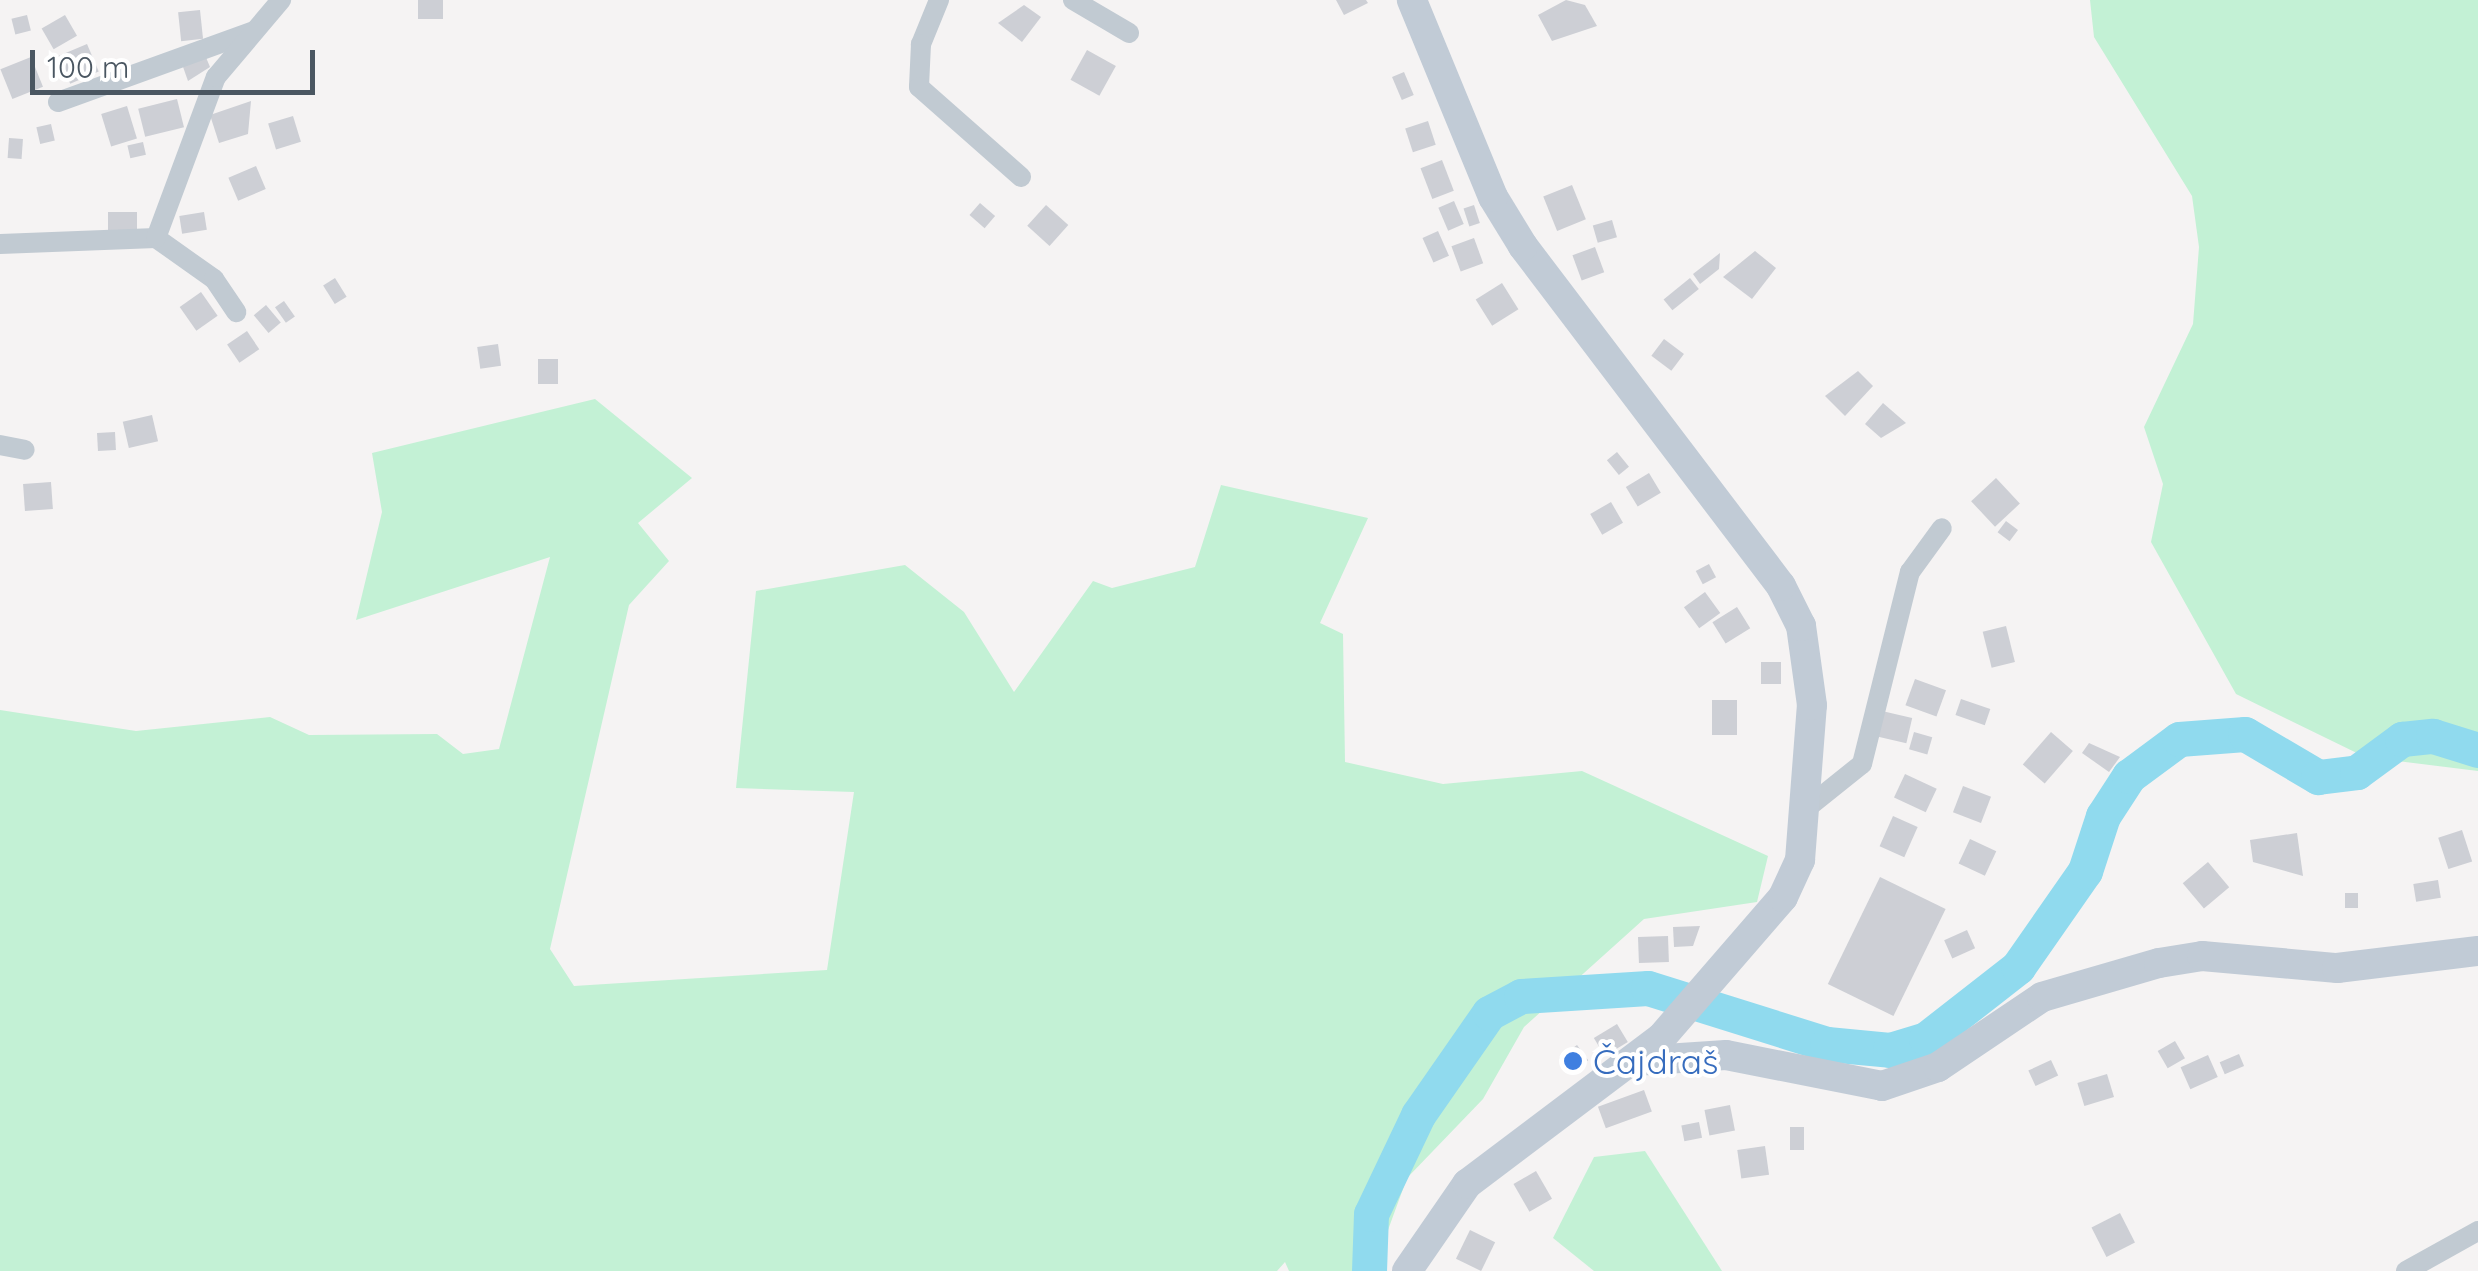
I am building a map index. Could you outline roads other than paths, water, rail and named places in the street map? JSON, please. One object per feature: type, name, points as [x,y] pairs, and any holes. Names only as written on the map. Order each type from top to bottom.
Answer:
[{"type":"main road","points":[[1407,1271],[1468,1184],[1635,1060],[1689,1011],[1783,897],[1807,808],[1810,689],[1794,612],[1718,494],[1523,246],[1492,197],[1412,0]]},
{"type":"main road","points":[[1635,1060],[1726,1054],[1882,1086],[1938,1067],[2042,998],[2159,962],[2202,956],[2336,968],[2478,950]]},
{"type":"street","points":[[156,238],[178,199],[216,77],[282,0]]},
{"type":"street","points":[[939,0],[921,44],[919,86],[1021,176]]},
{"type":"street","points":[[1074,0],[1128,34]]},
{"type":"street","points":[[58,102],[256,31]]},
{"type":"street","points":[[0,244],[156,238],[214,279],[236,312]]},
{"type":"street","points":[[0,445],[26,450]]},
{"type":"street","points":[[1807,808],[1862,764],[1910,572],[1942,528]]},
{"type":"street","points":[[2406,1271],[2478,1231]]},
{"type":"waterway","points":[[1369,1271],[1371,1214],[1418,1115],[1489,1013],[1521,996],[1648,988],[1827,1044],[1890,1050],[1926,1039],[2018,967],[2085,871],[2103,816],[2129,776],[2179,739],[2245,734],[2318,777],[2357,772],[2402,739],[2433,736],[2478,750]]},
{"type":"place","name":"Čajdraš","points":[[1573,1061]]}]
